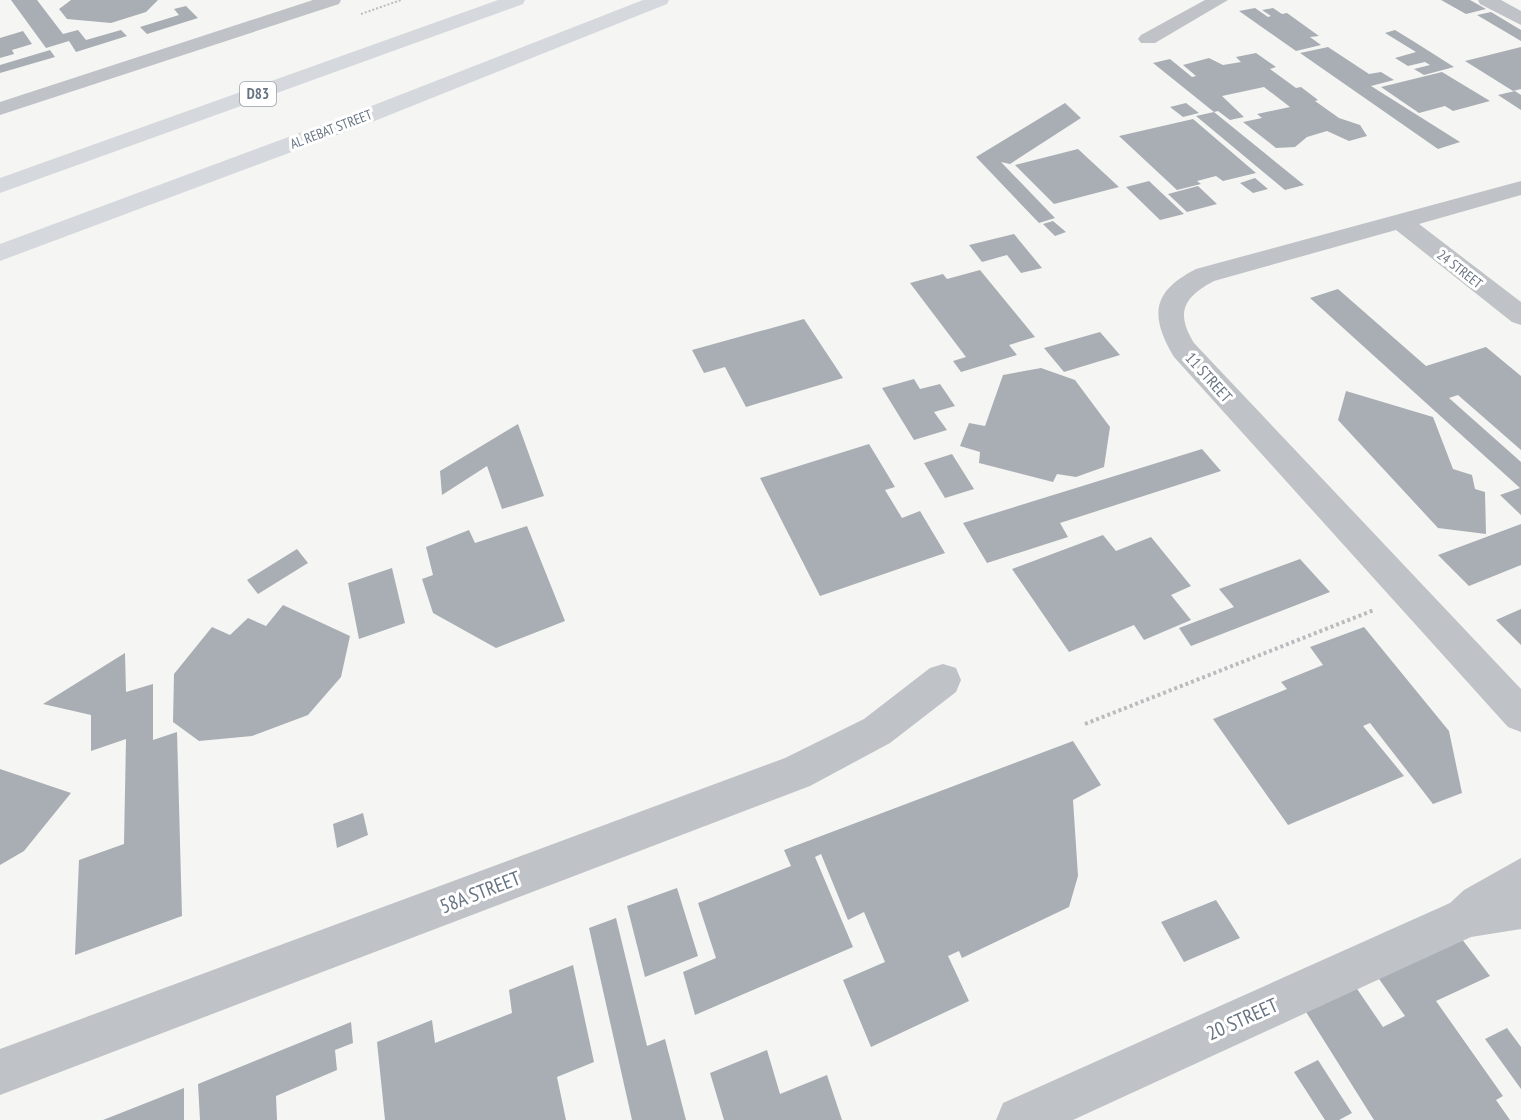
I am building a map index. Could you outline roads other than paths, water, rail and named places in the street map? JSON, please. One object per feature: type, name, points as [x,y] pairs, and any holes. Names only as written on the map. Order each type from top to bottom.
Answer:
[{"type":"highway","name":"D83","points":[[0,186],[516,0]]},
{"type":"highway","name":"AL REBAT STREET","points":[[0,253],[364,117],[660,0]]},
{"type":"highway","points":[[0,275],[364,117]]},
{"type":"street","points":[[0,109],[332,0]]},
{"type":"street","points":[[1148,39],[1220,0]]},
{"type":"street","points":[[1487,0],[1521,19]]},
{"type":"street","name":"11 STREET","points":[[1521,188],[1204,275],[1179,291],[1169,313],[1170,325],[1184,350],[1521,715]]},
{"type":"street","name":"24 STREET","points":[[1410,218],[1521,300]]},
{"type":"street","name":"24 STREET","points":[[1410,218],[1521,316]]},
{"type":"street","name":"58A STREET","points":[[0,1072],[796,773],[877,731],[943,680]]},
{"type":"street","name":"20 STREET","points":[[1020,1120],[1465,918],[1521,879]]},
{"type":"street","name":"20 STREET","points":[[1465,918],[1521,908]]}]
